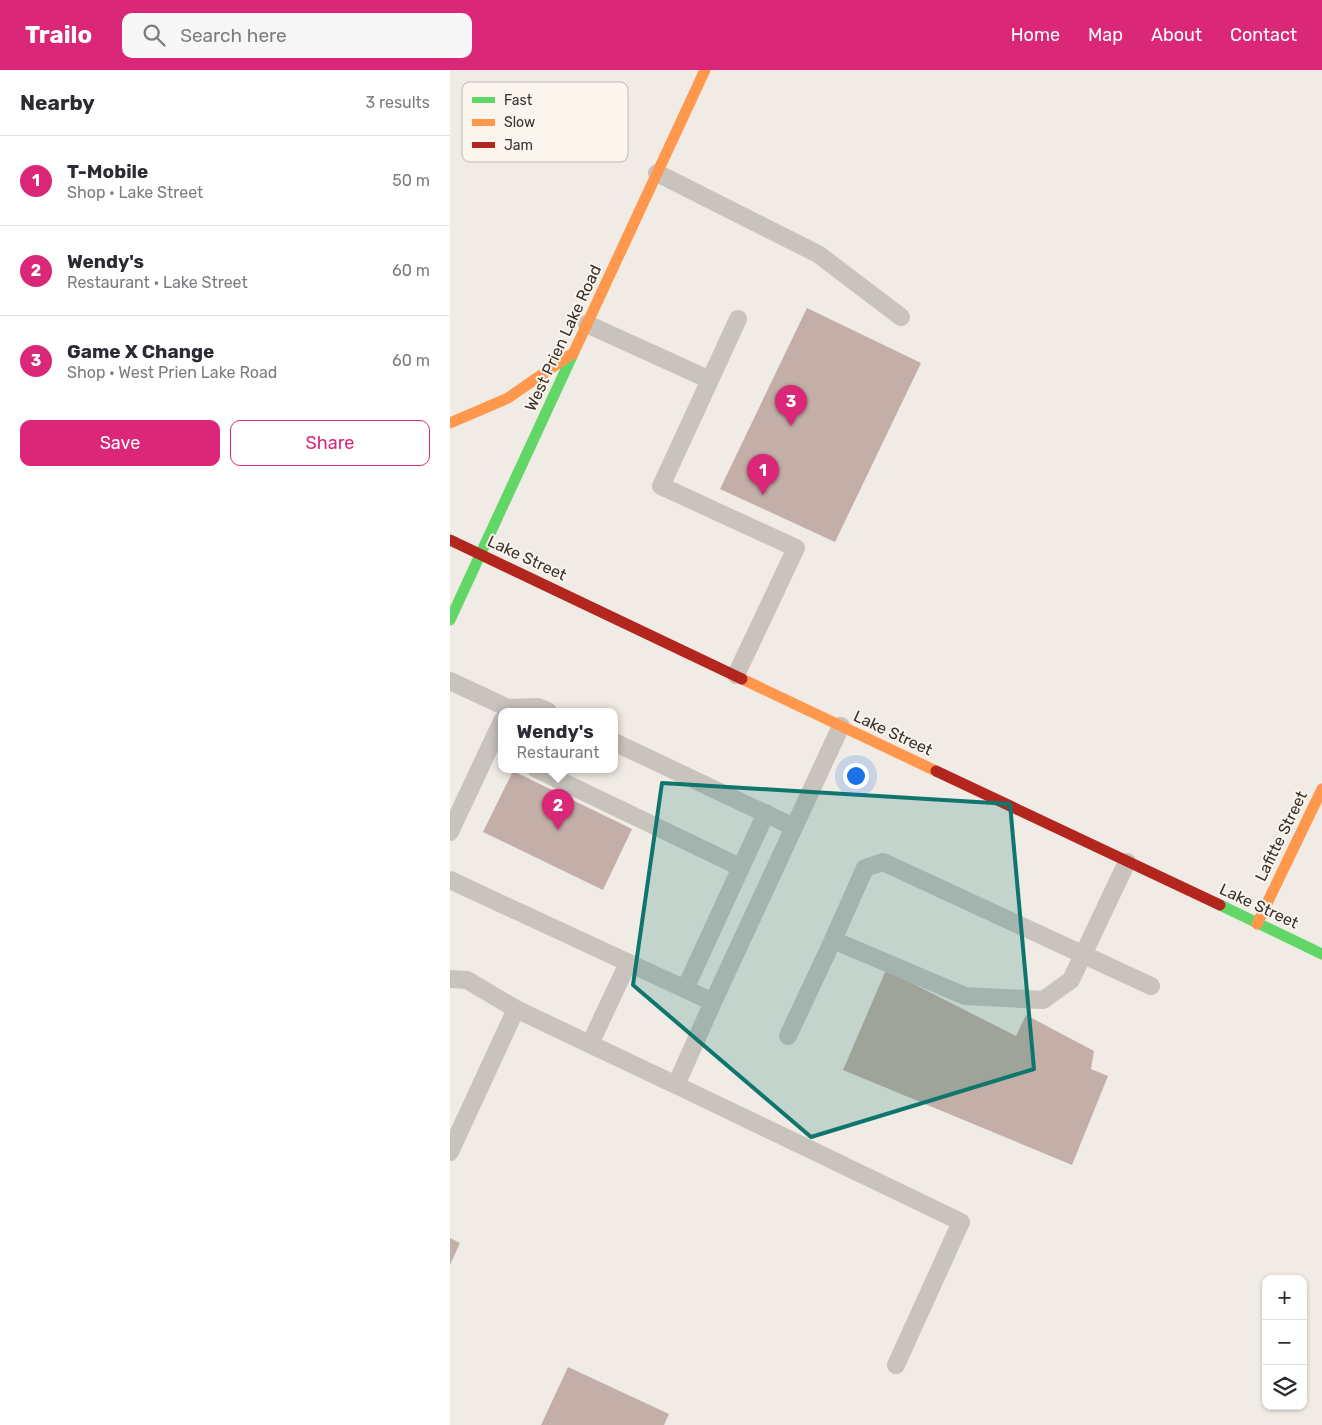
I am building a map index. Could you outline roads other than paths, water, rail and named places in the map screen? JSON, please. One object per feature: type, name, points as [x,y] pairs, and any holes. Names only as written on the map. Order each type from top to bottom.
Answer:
[{"type":"street","name":"West Prien Lake Road","points":[[450,620],[705,70]]},
{"type":"street","points":[[450,423],[508,398],[574,352]]},
{"type":"street","name":"Lake Street","points":[[450,540],[1322,954]]},
{"type":"street","name":"Lafitte Street","points":[[1257,924],[1322,789]]},
{"type":"lane","points":[[657,173],[818,254],[901,317]]},
{"type":"lane","points":[[736,675],[796,548],[661,486],[738,319]]},
{"type":"lane","points":[[587,324],[710,380]]},
{"type":"lane","points":[[450,681],[498,709]]},
{"type":"lane","points":[[676,1085],[841,726]]},
{"type":"lane","points":[[618,744],[794,827]]},
{"type":"lane","points":[[450,832],[496,749]]},
{"type":"lane","points":[[544,773],[740,867]]},
{"type":"lane","points":[[685,989],[766,813]]},
{"type":"lane","points":[[788,1036],[865,868],[883,862],[1150,986]]},
{"type":"lane","points":[[833,940],[965,996],[1043,1000],[1071,980],[1127,862]]},
{"type":"lane","points":[[450,880],[713,1002]]},
{"type":"lane","points":[[590,1044],[628,963]]},
{"type":"lane","points":[[450,979],[467,980],[516,1009],[961,1222],[896,1365]]},
{"type":"lane","points":[[450,1152],[516,1009]]},
{"type":"place","name":"Game X Change","points":[[791,426]]},
{"type":"place","name":"T-Mobile","points":[[763,495]]},
{"type":"place","name":"Wendy's","points":[[558,830]]}]
